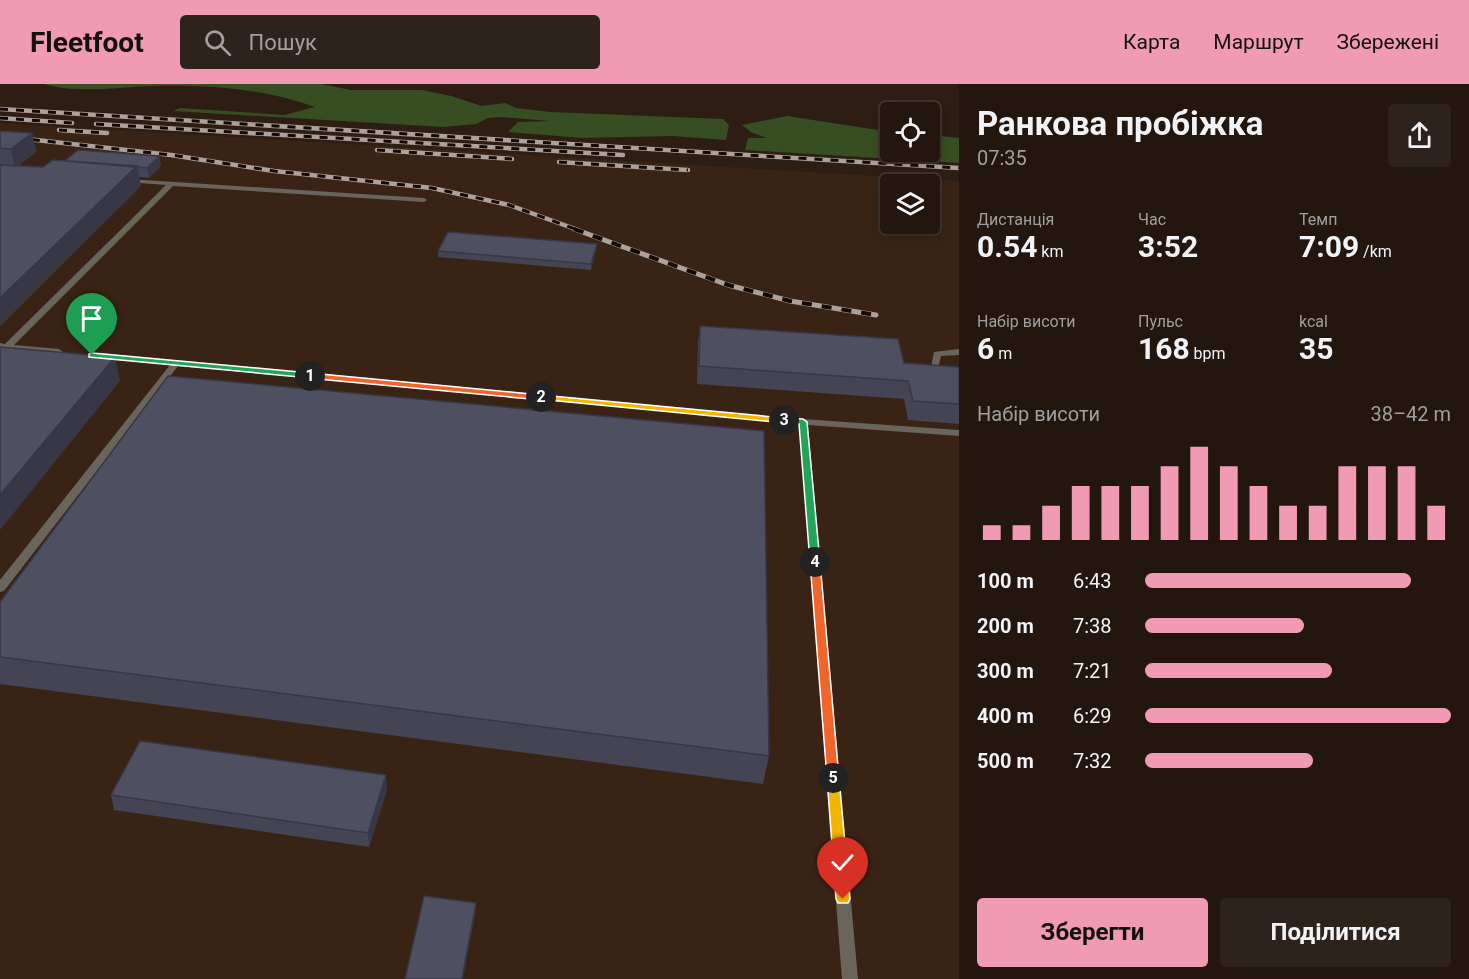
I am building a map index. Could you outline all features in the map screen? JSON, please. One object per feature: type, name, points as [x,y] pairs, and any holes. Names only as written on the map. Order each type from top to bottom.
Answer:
[{"type":"lane","points":[[125,181],[424,200]]},
{"type":"lane","points":[[3,347],[171,184]]},
{"type":"lane","points":[[3,347],[75,354]]},
{"type":"lane","points":[[935,367],[937,354],[959,352]]},
{"type":"lane","points":[[97,356],[803,422],[959,433]]},
{"type":"lane","points":[[0,588],[176,363]]},
{"type":"lane","points":[[803,422],[850,979]]},
{"type":"shaded area","points":[[0,123],[880,176],[880,234],[940,234],[940,180],[959,181],[959,979],[0,979]]},
{"type":"green space","points":[[44,84],[321,84],[351,90],[422,90],[482,106],[505,103],[516,108],[551,112],[723,119],[729,125],[726,140],[673,136],[582,138],[508,132],[518,122],[550,121],[502,117],[488,118],[476,124],[443,127],[173,111],[180,108],[284,115],[315,107],[275,96],[235,89],[153,86],[70,89]]},
{"type":"green space","points":[[787,116],[880,130],[880,158],[745,150],[748,138],[767,138],[751,132],[742,125]]},
{"type":"green space","points":[[940,136],[959,138],[959,163],[940,162]]},
{"type":"building","points":[[0,131],[32,133],[11,149],[0,148]]},
{"type":"building","points":[[78,150],[159,156],[147,168],[65,161]]},
{"type":"building","points":[[53,160],[137,166],[0,298],[0,165],[43,167]]},
{"type":"building","points":[[448,232],[597,244],[591,264],[438,251]]},
{"type":"building","points":[[700,326],[898,339],[904,363],[959,367],[959,404],[913,401],[908,381],[699,366]]},
{"type":"building","points":[[0,347],[115,357],[0,495]]},
{"type":"building","points":[[168,376],[764,431],[769,756],[0,657],[0,602]]},
{"type":"building","points":[[140,741],[386,775],[368,833],[111,795]]},
{"type":"building","points":[[424,896],[476,903],[462,979],[405,979]]},
{"type":"railway","points":[[0,109],[959,168]]},
{"type":"railway","points":[[0,118],[72,123]]},
{"type":"railway","points":[[96,124],[623,155]]},
{"type":"railway","points":[[59,130],[107,133]]},
{"type":"railway","points":[[0,136],[171,155],[274,171],[432,188],[509,205],[578,230]]},
{"type":"railway","points":[[377,150],[512,159]]},
{"type":"railway","points":[[559,162],[688,170]]},
{"type":"railway","points":[[574,229],[728,285],[790,301],[876,315]]},
{"type":"route","points":[[92,355],[803,422],[843,899]]}]
